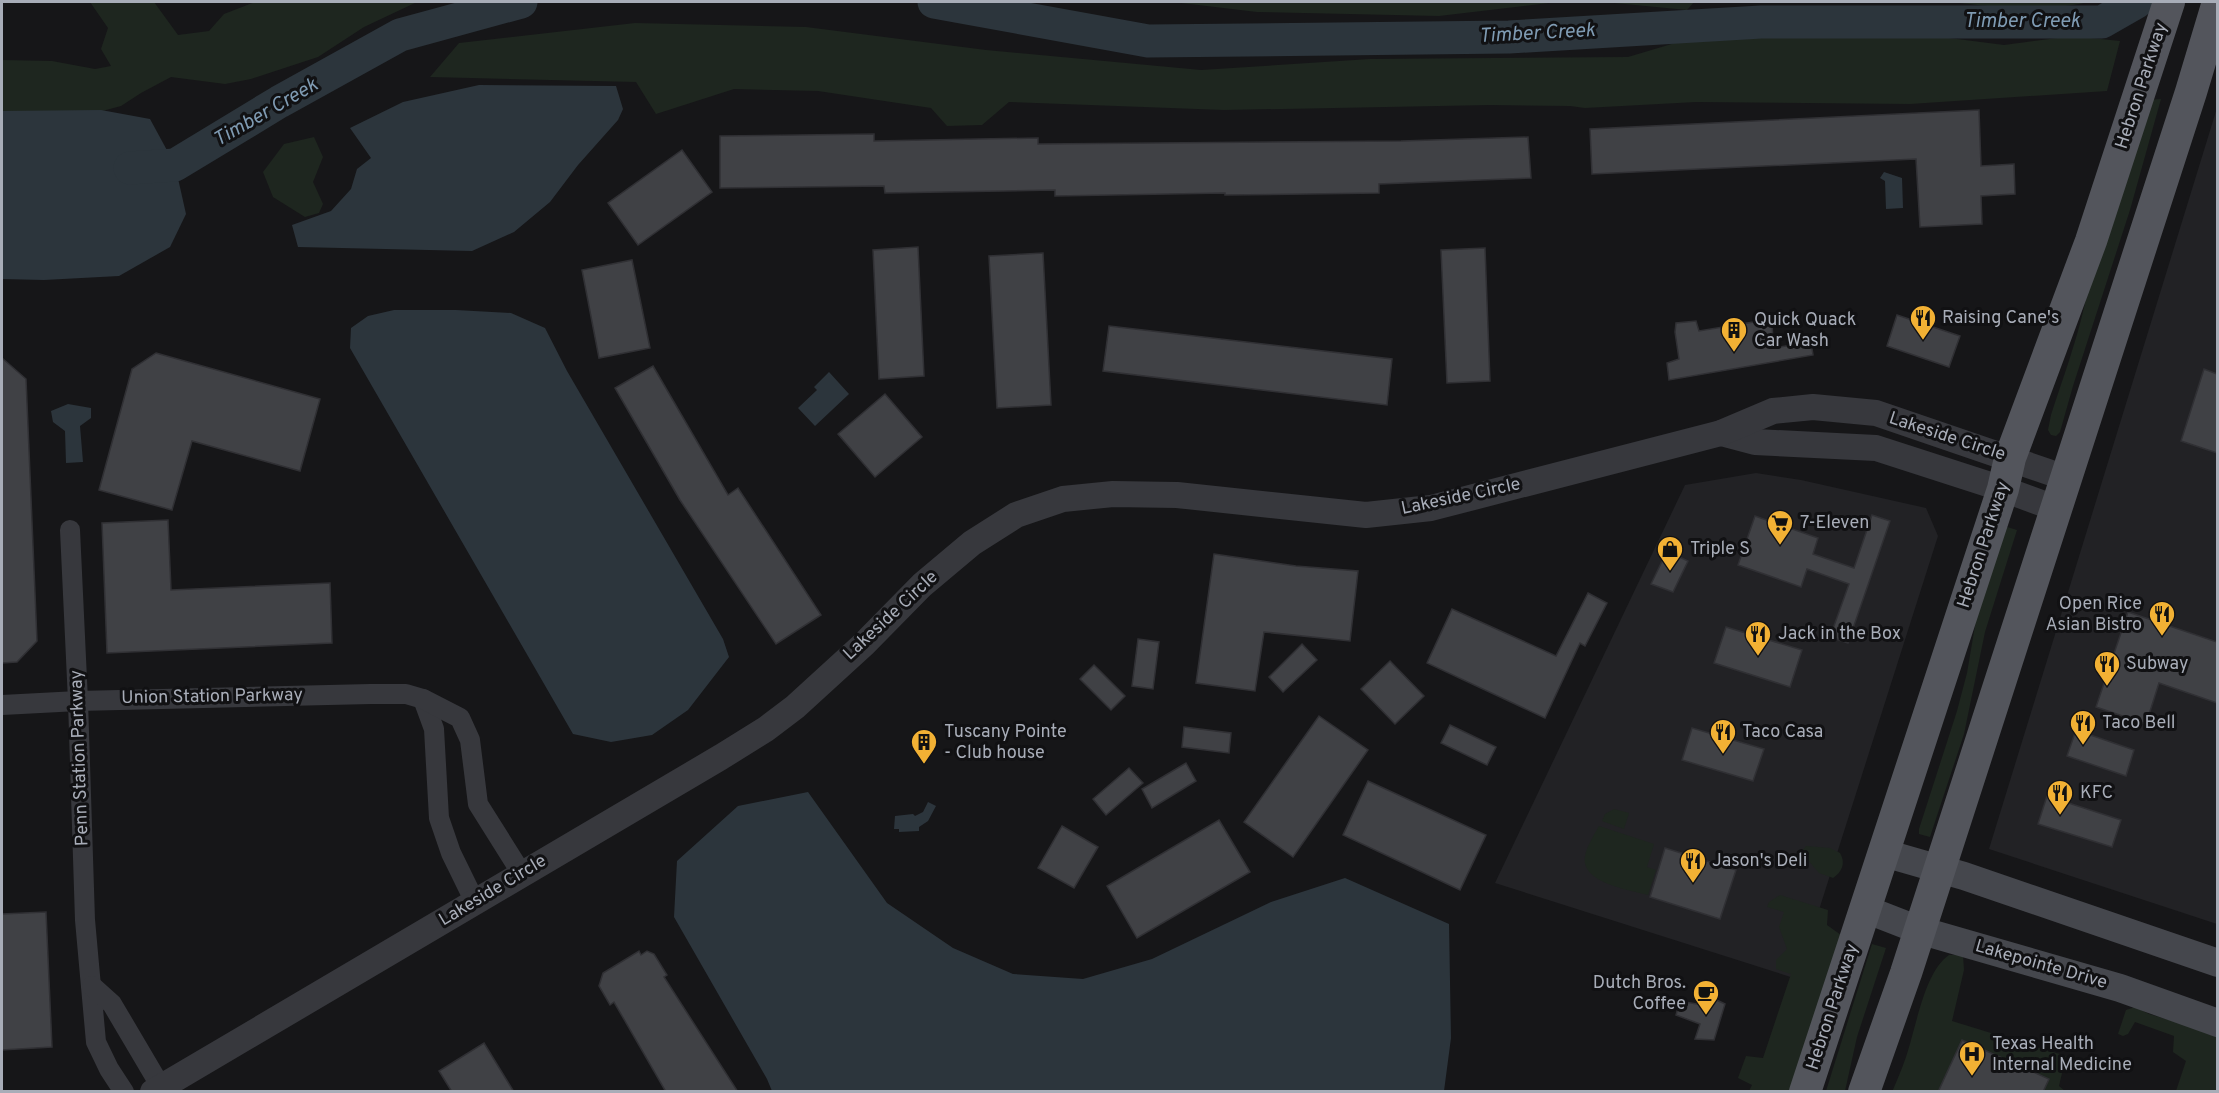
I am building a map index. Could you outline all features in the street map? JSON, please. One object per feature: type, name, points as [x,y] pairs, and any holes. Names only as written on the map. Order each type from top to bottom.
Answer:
[{"type":"main road","name":"Hebron Parkway","points":[[1805,1092],[2003,489],[2010,458],[2091,241],[2169,2]]},
{"type":"main road","points":[[1864,1092],[1940,868],[2191,92],[2217,2]]},
{"type":"main road","points":[[1884,853],[1940,868],[2217,963]]},
{"type":"main road","name":"Lakepointe Drive","points":[[1865,909],[1919,930],[2120,988],[2217,1023]]},
{"type":"street","name":"Lakeside Circle","points":[[157,1089],[766,729],[795,707],[864,644],[922,585],[972,543],[1016,515],[1064,499],[1113,494],[1177,495],[1366,515],[1431,508],[1721,433],[1773,411],[1812,407],[1876,413],[2066,478]]},
{"type":"street","name":"Lakeside Circle","points":[[1721,433],[1755,442],[1876,448],[2055,508]]},
{"type":"street","name":"Penn Station Parkway","points":[[70,530],[85,920],[96,1042],[109,1069],[124,1092]]},
{"type":"street","name":"Union Station Parkway","points":[[2,705],[78,700],[371,694],[406,694],[423,699],[460,718],[470,740],[478,804],[522,874]]},
{"type":"street","points":[[423,699],[434,729],[439,818],[451,853],[475,902]]},
{"type":"street","points":[[92,986],[112,1004],[157,1089]]},
{"type":"shaded area","points":[[90,2],[154,2],[178,35],[209,31],[224,14],[255,2],[417,2],[364,27],[318,57],[251,79],[225,84],[171,77],[121,106],[65,121],[2,122],[2,60],[52,61],[95,69],[111,66],[101,49],[108,28]]},
{"type":"shaded area","points":[[1173,2],[1557,2],[1439,16],[1257,12]]},
{"type":"shaded area","points":[[1604,2],[1694,2],[1687,10]]},
{"type":"shaded area","points":[[1953,2],[2088,2],[2055,7],[2021,8]]},
{"type":"shaded area","points":[[635,23],[806,27],[986,50],[1201,70],[1370,59],[1628,57],[1695,37],[1775,31],[1934,36],[2004,45],[2072,36],[2120,41],[2107,91],[1910,104],[1696,102],[1585,108],[1490,105],[1224,110],[1009,102],[982,125],[947,126],[931,108],[818,91],[734,89],[656,114],[636,82],[430,77],[459,43]]},
{"type":"shaded area","points":[[479,85],[616,86],[623,109],[618,120],[578,165],[550,202],[514,232],[472,251],[298,247],[292,225],[331,211],[351,189],[357,169],[371,158],[350,128],[403,102]]},
{"type":"shaded area","points":[[2161,99],[2130,210],[2060,432],[2056,436],[2051,435],[2048,430],[2051,415],[2080,324],[2091,268],[2147,100]]},
{"type":"shaded area","points":[[2217,108],[2217,924],[1989,849]]},
{"type":"shaded area","points":[[101,110],[150,119],[175,165],[186,214],[170,247],[119,276],[44,280],[2,279],[2,111]]},
{"type":"shaded area","points":[[314,137],[323,157],[313,182],[323,204],[319,213],[305,217],[273,197],[263,172],[284,144]]},
{"type":"shaded area","points":[[1884,172],[1902,178],[1903,208],[1886,209],[1885,181],[1880,178]]},
{"type":"shaded area","points":[[394,310],[511,313],[545,328],[567,371],[723,639],[729,657],[688,710],[652,735],[611,742],[573,734],[350,348],[351,328],[368,316]]},
{"type":"shaded area","points":[[829,372],[849,394],[815,426],[798,408],[817,390],[814,387]]},
{"type":"shaded area","points":[[68,404],[91,408],[91,418],[80,426],[83,462],[66,463],[65,431],[53,422],[51,411]]},
{"type":"shaded area","points":[[1756,473],[1801,480],[1926,508],[1938,536],[1797,979],[1495,883],[1685,485]]},
{"type":"shaded area","points":[[2004,526],[2017,530],[1985,632],[1964,734],[1930,837],[1919,834],[1919,829],[1957,711],[1967,673],[1977,614]]},
{"type":"shaded area","points":[[808,792],[887,903],[953,948],[1013,974],[1083,979],[1152,959],[1271,902],[1345,878],[1449,924],[1451,1038],[1444,1091],[772,1091],[674,917],[677,861],[738,806]]},
{"type":"shaded area","points":[[928,802],[936,806],[928,821],[919,827],[919,831],[899,832],[899,829],[894,829],[895,816],[913,814],[915,816],[923,812]]},
{"type":"shaded area","points":[[1614,809],[1629,813],[1624,829],[1602,821],[1605,814]]},
{"type":"shaded area","points":[[1599,826],[1654,844],[1647,867],[1656,870],[1648,895],[1608,884],[1590,873],[1585,856]]},
{"type":"shaded area","points":[[1806,846],[1830,848],[1840,853],[1843,864],[1839,873],[1833,878],[1819,873],[1801,852]]},
{"type":"shaded area","points":[[1780,895],[1828,910],[1827,925],[1841,935],[1791,1091],[1749,1091],[1752,1085],[1738,1078],[1746,1056],[1763,1058],[1791,974],[1776,969],[1776,960],[1787,949],[1779,927],[1784,912],[1767,907],[1769,902]]},
{"type":"shaded area","points":[[1872,944],[1886,948],[1857,1037],[1845,1091],[1826,1091]]},
{"type":"shaded area","points":[[1949,955],[1963,955],[1964,970],[1952,1021],[2066,1056],[2059,1086],[2065,1091],[1892,1092],[1906,1057],[1927,987],[1940,963]]},
{"type":"shaded area","points":[[2135,1007],[2149,1014],[2217,1034],[2217,1091],[2176,1091],[2186,1061],[2173,1052],[2174,1036],[2135,1022],[2128,1034],[2123,1036],[2118,1034],[2126,1010]]},
{"type":"building","points":[[1979,110],[1981,166],[2014,164],[2015,194],[1981,196],[1982,224],[1920,227],[1916,159],[1592,174],[1590,129]]},
{"type":"building","points":[[874,134],[874,141],[1038,138],[1038,144],[1401,141],[1528,137],[1531,178],[1379,184],[1379,193],[1225,195],[1225,193],[1055,196],[1055,190],[885,193],[884,186],[720,188],[720,136]]},
{"type":"building","points":[[682,150],[712,192],[638,245],[608,203]]},
{"type":"building","points":[[918,247],[924,376],[879,379],[873,250]]},
{"type":"building","points":[[1485,248],[1490,381],[1447,383],[1441,250]]},
{"type":"building","points":[[1043,253],[1051,405],[997,408],[989,256]]},
{"type":"building","points":[[632,260],[650,348],[599,358],[582,270]]},
{"type":"building","name":"Raising Cane's","points":[[1897,315],[1960,336],[1949,367],[1887,346]]},
{"type":"building","name":"Quick Quack Car Wash","points":[[1772,319],[1773,348],[1811,342],[1813,355],[1669,380],[1667,363],[1679,359],[1676,323],[1696,321],[1699,331]]},
{"type":"building","points":[[1109,326],[1392,359],[1387,405],[1103,371]]},
{"type":"building","points":[[156,353],[320,399],[300,471],[192,441],[172,510],[99,490],[132,369]]},
{"type":"building","points":[[2,358],[26,379],[37,641],[17,662],[2,663]]},
{"type":"building","points":[[653,366],[728,495],[738,488],[821,615],[776,644],[680,500],[615,388]]},
{"type":"building","points":[[2204,369],[2217,374],[2217,453],[2181,441]]},
{"type":"building","points":[[885,394],[922,437],[875,477],[838,434]]},
{"type":"building","points":[[1872,515],[1890,521],[1848,643],[1830,637],[1849,584],[1807,569],[1801,587],[1738,565],[1755,516],[1818,538],[1813,554],[1854,568]]},
{"type":"building","points":[[168,520],[171,590],[330,583],[332,643],[107,653],[102,523]]},
{"type":"building","name":"Triple S","points":[[1667,551],[1688,561],[1673,592],[1651,584]]},
{"type":"building","points":[[1214,554],[1296,566],[1358,571],[1350,641],[1264,632],[1255,691],[1196,683]]},
{"type":"building","points":[[1588,593],[1607,603],[1585,646],[1580,643],[1545,718],[1427,663],[1452,609],[1556,656]]},
{"type":"building","points":[[2128,612],[2217,642],[2217,703],[2159,683],[2146,724],[2096,707]]},
{"type":"building","name":"Jack in the Box","points":[[1726,627],[1802,650],[1790,687],[1714,663]]},
{"type":"building","points":[[1138,639],[1159,642],[1153,689],[1132,686]]},
{"type":"building","points":[[1302,644],[1317,660],[1283,692],[1269,677]]},
{"type":"building","points":[[1390,661],[1424,696],[1395,724],[1361,689]]},
{"type":"building","points":[[1094,665],[1125,696],[1111,710],[1080,679]]},
{"type":"building","points":[[1319,716],[1368,750],[1293,857],[1244,822]]},
{"type":"building","points":[[1450,725],[1496,747],[1487,765],[1441,743]]},
{"type":"building","points":[[1184,727],[1231,733],[1229,753],[1182,747]]},
{"type":"building","name":"Taco Casa","points":[[1692,728],[1764,749],[1753,781],[1682,760]]},
{"type":"building","points":[[2076,730],[2134,750],[2126,776],[2067,756]]},
{"type":"building","points":[[1186,763],[1196,781],[1152,808],[1142,789]]},
{"type":"building","points":[[1129,768],[1143,783],[1106,815],[1093,799]]},
{"type":"building","points":[[1368,781],[1486,835],[1460,890],[1343,835]]},
{"type":"building","points":[[2047,796],[2121,820],[2112,847],[2038,824]]},
{"type":"building","points":[[1219,820],[1250,872],[1137,938],[1107,886]]},
{"type":"building","points":[[1062,826],[1098,847],[1074,888],[1038,868]]},
{"type":"building","name":"Jason's Deli","points":[[1665,848],[1736,870],[1720,919],[1650,897]]},
{"type":"building","points":[[46,912],[52,1047],[2,1050],[2,914]]},
{"type":"building","points":[[639,951],[641,955],[647,951],[654,954],[667,975],[664,977],[738,1092],[666,1092],[614,1002],[610,1005],[599,986],[603,973]]},
{"type":"building","points":[[1706,995],[1725,1004],[1714,1040],[1695,1039],[1700,1024],[1676,1015],[1680,1001],[1702,1005]]},
{"type":"building","points":[[1962,1040],[2049,1079],[2043,1092],[1938,1092]]},
{"type":"building","points":[[484,1043],[514,1092],[452,1092],[439,1071]]},
{"type":"waterway","name":"Timber Creek","points":[[130,168],[175,165],[279,102],[400,35],[521,2]]},
{"type":"waterway","name":"Timber Creek","points":[[934,2],[1148,41],[1509,37],[1761,22],[2102,22],[2137,2]]},
{"type":"place","name":"Raising Cane's","points":[[1923,341]]},
{"type":"place","name":"Quick Quack Car Wash","points":[[1734,353]]},
{"type":"place","name":"7-Eleven","points":[[1780,546]]},
{"type":"place","name":"Triple S","points":[[1670,572]]},
{"type":"place","name":"Open Rice Asian Bistro","points":[[2162,637]]},
{"type":"place","name":"Jack in the Box","points":[[1758,657]]},
{"type":"place","name":"Subway","points":[[2107,687]]},
{"type":"place","name":"Taco Bell","points":[[2083,746]]},
{"type":"place","name":"Taco Casa","points":[[1723,755]]},
{"type":"place","name":"Tuscany Pointe - Club house","points":[[924,765]]},
{"type":"place","name":"KFC","points":[[2060,816]]},
{"type":"place","name":"Jason's Deli","points":[[1693,884]]},
{"type":"place","name":"Dutch Bros. Coffee","points":[[1706,1016]]},
{"type":"place","name":"Texas Health Internal Medicine","points":[[1972,1077]]}]
